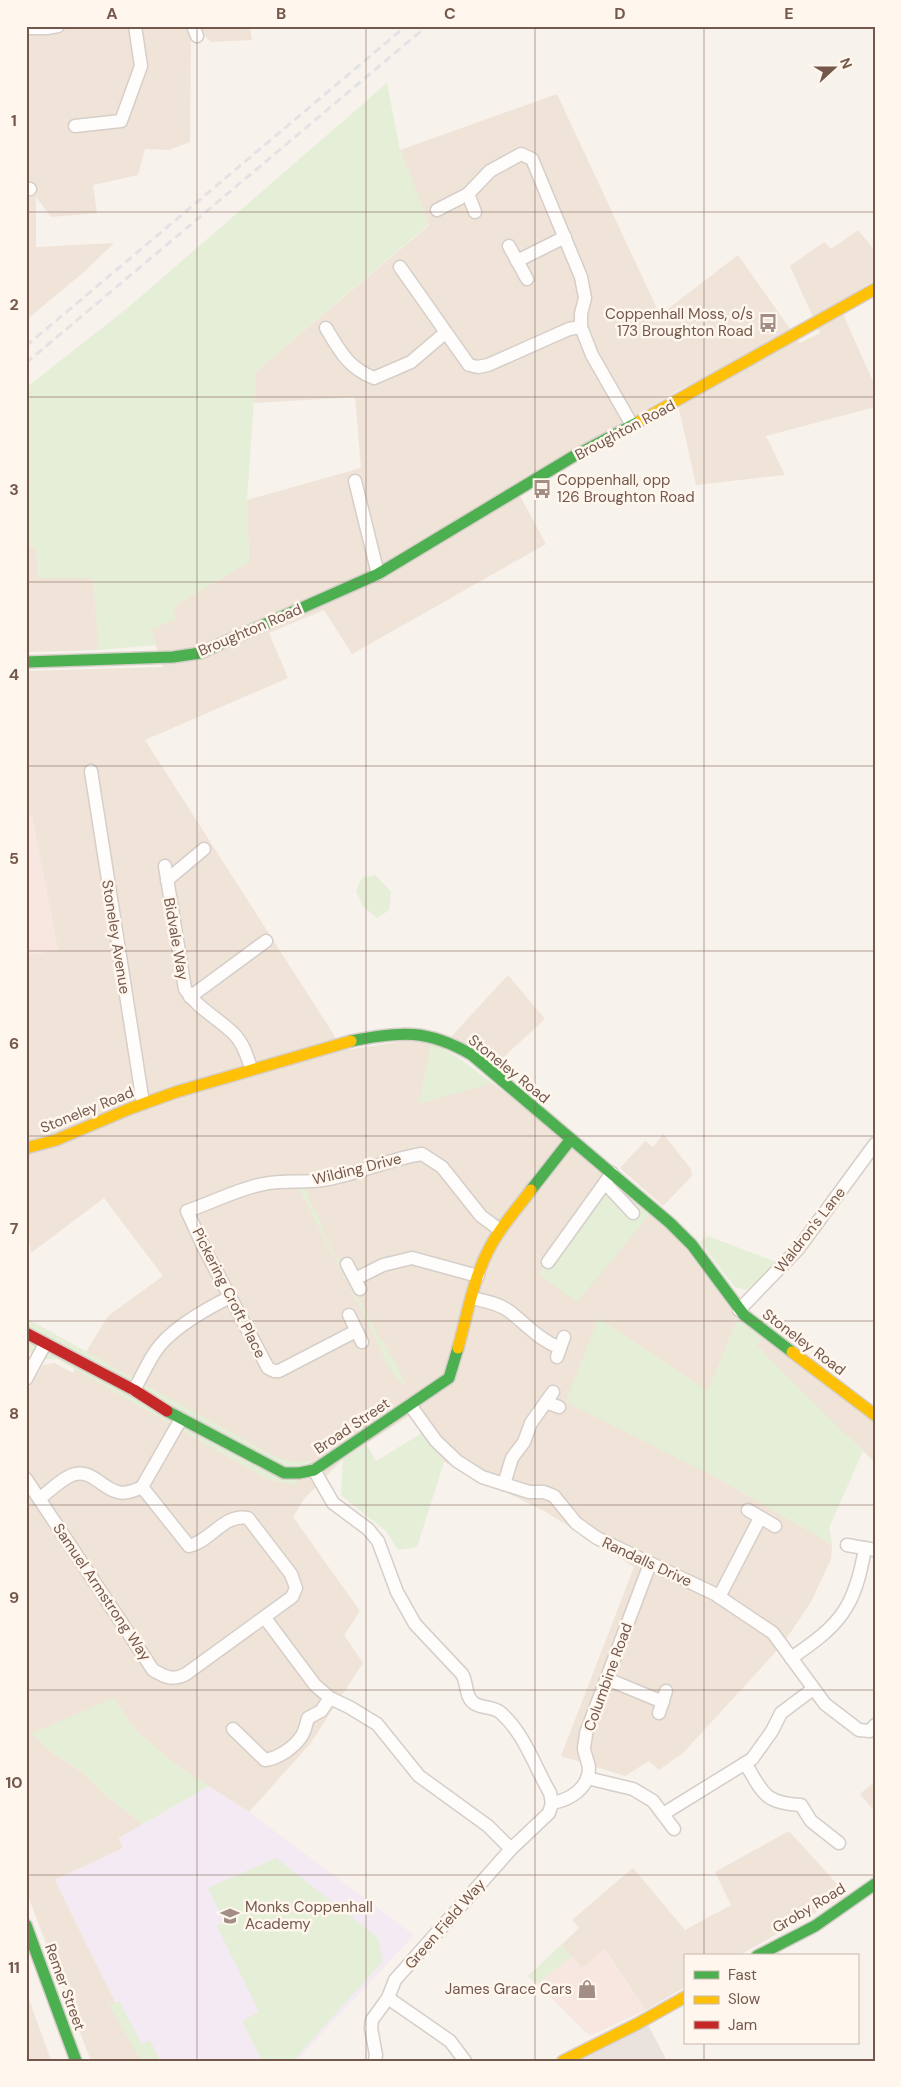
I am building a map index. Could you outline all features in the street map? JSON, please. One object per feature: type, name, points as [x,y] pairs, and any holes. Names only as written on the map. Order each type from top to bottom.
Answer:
[{"type":"street","points":[[26,28],[58,26]]},
{"type":"street","points":[[75,126],[126,123],[141,66],[135,26]]},
{"type":"street","points":[[438,210],[468,194],[490,170],[505,161],[521,154],[532,159],[581,277],[585,298],[581,314],[581,327],[592,355],[632,425]]},
{"type":"street","points":[[468,194],[475,212]]},
{"type":"street","points":[[517,261],[565,237]]},
{"type":"street","points":[[509,246],[528,278]]},
{"type":"street","points":[[400,267],[469,365],[478,367],[488,365],[569,329],[581,327]]},
{"type":"street","name":"Broughton Road","points":[[26,662],[174,657],[200,653],[378,574],[574,456],[684,398],[875,289]]},
{"type":"street","points":[[326,328],[342,355],[360,372],[374,378],[411,362],[445,333]]},
{"type":"street","points":[[356,481],[378,574]]},
{"type":"street","name":"Stoneley Avenue","points":[[91,771],[143,1103]]},
{"type":"street","name":"Bidvale Way","points":[[167,880],[204,849]]},
{"type":"street","name":"Bidvale Way","points":[[165,866],[185,989],[190,996],[233,1033],[244,1047],[251,1068]]},
{"type":"street","name":"Bidvale Way","points":[[190,996],[266,941]]},
{"type":"street","name":"Stoneley Road","points":[[26,1148],[90,1126],[143,1103],[251,1068],[338,1043],[417,1034],[435,1038],[456,1045],[472,1055],[571,1139],[609,1178],[670,1223],[692,1245],[739,1310],[875,1415]]},
{"type":"street","name":"Broad Street","points":[[26,1333],[134,1390],[181,1420],[284,1473],[300,1473],[314,1470],[450,1378],[478,1276],[488,1250],[500,1230],[571,1139]]},
{"type":"street","name":"Waldron's Lane","points":[[739,1310],[798,1250],[875,1144]]},
{"type":"street","name":"Wilding Drive","points":[[187,1211],[261,1184],[330,1179],[401,1157],[422,1154],[442,1167],[481,1216],[500,1230]]},
{"type":"street","points":[[548,1262],[609,1178],[633,1213]]},
{"type":"street","name":"Pickering Croft Place","points":[[187,1211],[204,1248],[268,1368],[274,1371],[279,1370],[359,1337],[348,1316]]},
{"type":"street","points":[[348,1264],[358,1284],[383,1265],[412,1258],[478,1276]]},
{"type":"street","points":[[134,1390],[155,1352],[162,1344],[204,1310],[230,1297]]},
{"type":"street","points":[[472,1298],[498,1305],[508,1310],[545,1342],[560,1348]]},
{"type":"street","points":[[26,1379],[45,1344]]},
{"type":"street","points":[[504,1484],[512,1458],[524,1442],[531,1422],[549,1397],[559,1407]]},
{"type":"street","name":"Randalls Drive","points":[[410,1405],[436,1441],[457,1461],[482,1477],[554,1496],[576,1523],[597,1538],[719,1597],[773,1633],[825,1704],[859,1730],[870,1731],[875,1725]]},
{"type":"street","points":[[40,1498],[72,1475],[83,1473],[98,1480],[115,1492],[133,1491],[142,1488],[181,1420]]},
{"type":"street","points":[[314,1470],[333,1503],[368,1529],[378,1541],[397,1592],[415,1624],[462,1674],[466,1680],[470,1699],[476,1705],[494,1708],[501,1713],[519,1734],[550,1793],[552,1803],[563,1801],[572,1796],[582,1788],[587,1778],[633,1789],[653,1801],[674,1829]]},
{"type":"street","name":"Samuel Armstrong Way","points":[[26,1479],[153,1670],[165,1677],[177,1679],[265,1618],[292,1597],[296,1588],[291,1574],[248,1518],[238,1516],[196,1544],[188,1546],[142,1488]]},
{"type":"street","points":[[748,1510],[775,1526]]},
{"type":"street","points":[[719,1597],[760,1518]]},
{"type":"street","points":[[791,1658],[824,1635],[839,1620],[852,1600],[870,1549],[847,1546]]},
{"type":"street","name":"Columbine Road","points":[[587,1778],[589,1767],[584,1749],[586,1733],[650,1564]]},
{"type":"street","points":[[265,1618],[315,1684],[330,1698],[377,1724],[420,1776],[488,1826],[510,1849]]},
{"type":"street","points":[[607,1679],[663,1702]]},
{"type":"street","points":[[663,1814],[752,1759],[763,1746],[782,1713],[813,1688]]},
{"type":"street","points":[[233,1729],[265,1760],[273,1759],[281,1755],[302,1736],[308,1718],[321,1711],[330,1698]]},
{"type":"street","points":[[745,1763],[764,1794],[772,1800],[785,1804],[801,1805],[811,1821],[839,1843]]},
{"type":"street","name":"Green Field Way","points":[[375,2061],[376,2055],[371,2028],[372,2020],[388,1998],[395,1980],[510,1849],[548,1813],[552,1803]]},
{"type":"street","name":"Groby Road","points":[[761,1954],[815,1926],[875,1884]]},
{"type":"street","name":"Remer Street","points":[[26,1925],[76,2061]]},
{"type":"street","points":[[388,1998],[450,2041],[465,2061]]},
{"type":"street","points":[[563,2061],[637,2024],[684,1998]]},
{"type":"shaded area","points":[[26,26],[250,26],[252,40],[211,42],[204,35],[191,37],[190,142],[169,150],[145,149],[138,175],[93,185],[97,213],[51,217],[36,197],[36,247],[114,243],[85,271],[26,320]]},
{"type":"shaded area","points":[[557,94],[660,315],[738,255],[800,343],[820,333],[790,266],[824,242],[831,249],[858,230],[875,250],[875,280],[838,303],[875,386],[875,407],[766,436],[785,475],[696,485],[679,409],[688,385],[514,485],[546,544],[352,654],[324,610],[269,633],[288,678],[145,740],[334,1035],[340,1051],[405,1041],[431,1043],[492,1083],[612,1173],[539,1274],[651,1213],[685,1248],[738,1319],[708,1391],[719,1479],[832,1544],[831,1559],[811,1602],[782,1645],[683,1753],[659,1770],[649,1761],[625,1776],[561,1756],[634,1567],[546,1512],[444,1462],[409,1416],[343,1459],[304,1499],[293,1517],[360,1611],[344,1635],[363,1663],[310,1744],[249,1812],[177,1766],[134,1729],[113,1698],[49,1750],[86,1775],[103,1793],[143,1824],[119,1838],[124,1848],[55,1880],[144,2061],[91,2061],[26,1891],[26,1393],[43,1365],[55,1363],[73,1373],[108,1316],[163,1276],[104,1198],[31,1253],[26,1220],[26,955],[58,950],[32,816],[26,816],[26,671],[163,667],[150,629],[176,619],[173,606],[249,562],[247,500],[361,468],[355,397],[254,403],[256,371],[429,225],[400,150]]},
{"type":"shaded area","points":[[36,546],[38,578],[93,578],[99,650],[26,652],[26,547]]},
{"type":"shaded area","points":[[32,815],[58,950],[26,955],[26,816]]},
{"type":"shaded area","points":[[508,975],[545,1019],[494,1066],[450,1038]]},
{"type":"shaded area","points":[[663,1134],[691,1169],[692,1176],[663,1206],[620,1168],[645,1141],[653,1147]]},
{"type":"shaded area","points":[[762,1338],[875,1421],[875,1462],[799,1391],[756,1345]]},
{"type":"shaded area","points":[[875,1781],[875,1812],[860,1794]]},
{"type":"shaded area","name":"Monks Coppenhall Academy","points":[[209,1786],[249,1812],[414,1935],[296,2061],[144,2061],[55,1880],[123,1848],[119,1838]]},
{"type":"shaded area","points":[[789,1831],[847,1895],[742,1954],[684,1954],[684,1988],[646,2010],[605,1950],[582,1968],[561,1945],[579,1928],[572,1920],[633,1868],[685,1930],[731,1905],[715,1872]]},
{"type":"shaded area","name":"James Grace Cars","points":[[604,1950],[646,2010],[592,2035],[588,2034],[537,1984],[572,1956],[582,1968]]},
{"type":"shaded area","points":[[26,1991],[48,2052],[51,2061],[26,2061]]},
{"type":"shaded area","points":[[648,2025],[667,2061],[579,2061]]},
{"type":"green space","points":[[387,83],[400,150],[429,224],[256,371],[247,500],[249,562],[173,606],[176,619],[151,629],[156,645],[99,650],[93,578],[38,578],[36,546],[26,547],[26,388],[130,306]]},
{"type":"green space","points":[[375,875],[391,892],[389,910],[377,918],[363,906],[356,891],[362,878]]},
{"type":"green space","points":[[431,1043],[456,1056],[492,1083],[419,1104]]},
{"type":"green space","points":[[612,1173],[651,1213],[577,1302],[539,1275]]},
{"type":"green space","points":[[295,1181],[304,1182],[313,1210],[317,1212],[325,1235],[381,1341],[384,1342],[406,1383],[404,1385],[386,1363],[375,1337]]},
{"type":"green space","points":[[708,1236],[776,1262],[746,1290],[735,1287],[700,1242]]},
{"type":"green space","points":[[26,1318],[268,1453],[289,1461],[312,1461],[300,1473],[296,1485],[268,1480],[57,1359],[36,1360],[33,1354],[26,1351]]},
{"type":"green space","points":[[598,1318],[708,1391],[738,1319],[762,1338],[756,1345],[761,1351],[863,1451],[829,1528],[832,1544],[719,1479],[566,1402]]},
{"type":"green space","points":[[422,1433],[444,1462],[417,1547],[398,1550],[386,1531],[341,1495],[343,1459],[366,1444],[376,1461]]},
{"type":"green space","points":[[113,1698],[134,1729],[177,1766],[209,1786],[143,1824],[103,1793],[86,1775],[49,1750],[31,1734]]},
{"type":"green space","points":[[276,1858],[378,1938],[383,1961],[293,2061],[262,2061],[242,2021],[259,2012],[217,1926],[224,1922],[208,1888]]},
{"type":"green space","points":[[561,1945],[572,1956],[537,1984],[528,1976]]},
{"type":"green space","points":[[119,2001],[142,2044],[150,2040],[160,2061],[141,2061],[109,2005]]},
{"type":"railway","points":[[26,346],[406,26]]},
{"type":"railway","points":[[26,363],[427,26]]},
{"type":"traffic: fast","points":[[26,662],[173,657],[200,653],[378,574],[574,456],[640,421]]},
{"type":"traffic: fast","points":[[351,1041],[384,1035],[413,1034],[441,1040],[472,1055],[670,1223],[692,1245],[744,1315],[792,1352]]},
{"type":"traffic: fast","points":[[531,1190],[571,1139]]},
{"type":"traffic: fast","points":[[167,1411],[284,1473],[314,1470],[449,1378],[458,1348]]},
{"type":"traffic: fast","points":[[761,1954],[815,1926],[875,1884]]},
{"type":"traffic: fast","points":[[26,1925],[76,2061]]},
{"type":"traffic: slow","points":[[640,421],[875,289]]},
{"type":"traffic: slow","points":[[26,1148],[56,1140],[129,1109],[176,1092],[351,1041]]},
{"type":"traffic: slow","points":[[458,1348],[483,1261],[498,1233],[531,1190]]},
{"type":"traffic: slow","points":[[792,1352],[875,1415]]},
{"type":"traffic: slow","points":[[563,2061],[637,2024],[684,1998]]},
{"type":"traffic: jam","points":[[26,1333],[134,1390],[167,1411]]},
{"type":"place","name":"Coppenhall Moss, o/s 173 Broughton Road","points":[[768,323]]},
{"type":"place","name":"Coppenhall, opp 126 Broughton Road","points":[[542,489]]},
{"type":"place","name":"Monks Coppenhall Academy","points":[[230,1916]]},
{"type":"place","name":"James Grace Cars","points":[[587,1989]]}]
